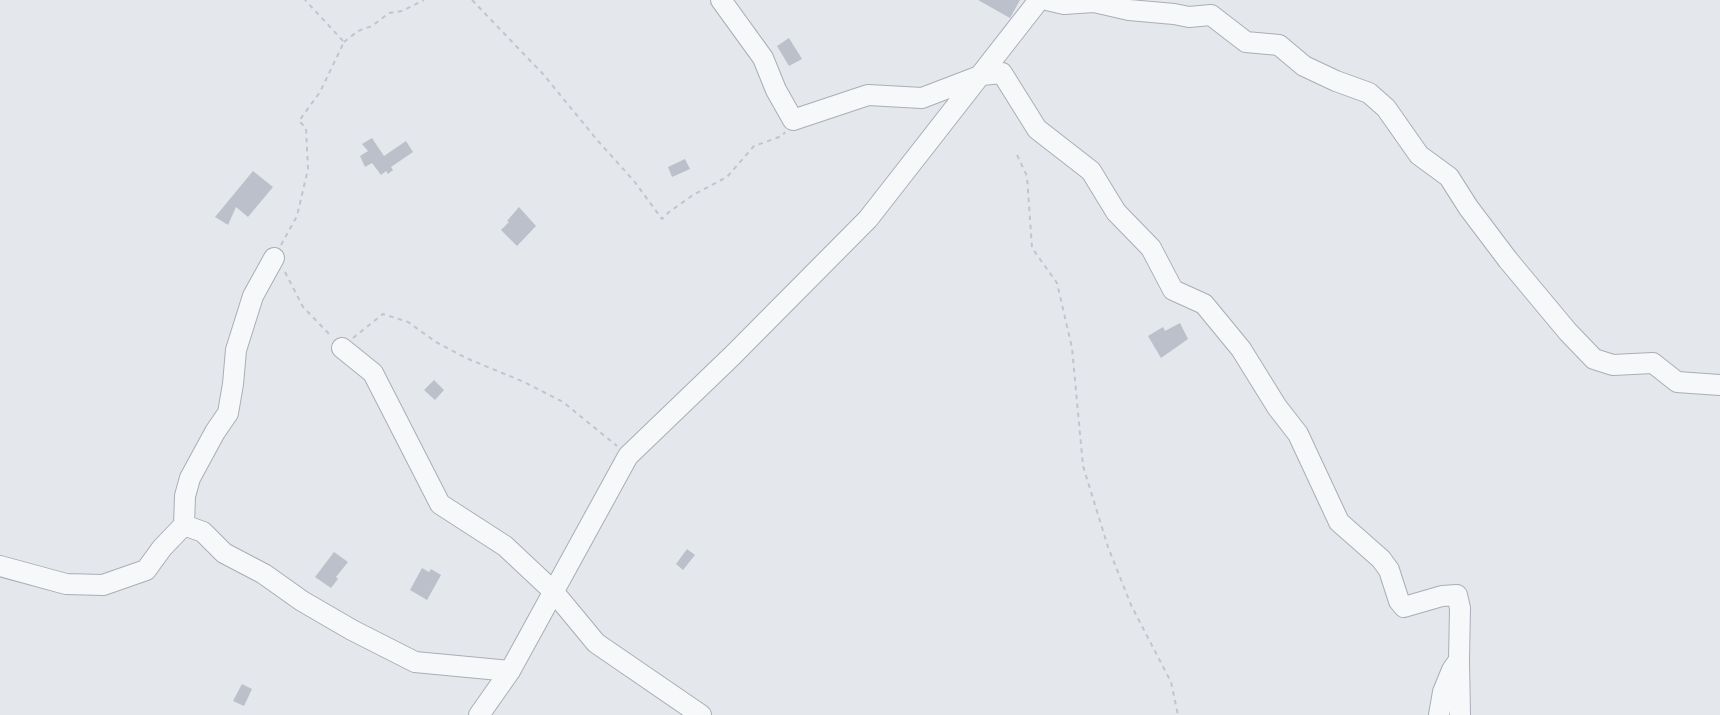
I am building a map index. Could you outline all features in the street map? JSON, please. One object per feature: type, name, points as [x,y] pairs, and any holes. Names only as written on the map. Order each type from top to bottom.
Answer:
[{"type":"street","points":[[722,0],[759,52],[793,120],[868,95],[922,98],[982,75],[1002,73],[1037,129],[1091,171],[1116,212],[1150,248],[1173,290],[1204,304],[1241,350],[1276,407],[1298,434],[1339,522],[1381,559],[1389,570],[1399,601],[1404,607],[1442,596],[1457,595],[1460,608],[1460,715]]},
{"type":"street","points":[[478,715],[510,671],[628,456],[732,356],[868,219],[1038,0]]},
{"type":"street","points":[[1047,0],[1064,4],[1094,2],[1129,10],[1174,14],[1189,18],[1211,15],[1246,42],[1279,45],[1304,66],[1369,93],[1386,108],[1419,155],[1449,177],[1468,207],[1508,260],[1568,332],[1594,359],[1613,365],[1653,363],[1677,382],[1720,385]]},
{"type":"street","points":[[0,566],[66,584],[103,585],[146,570],[162,548],[184,525],[185,496],[190,478],[228,413],[236,350],[253,296],[274,258]]},
{"type":"street","points":[[342,348],[373,373],[440,504],[506,546],[553,591],[596,643],[701,715]]},
{"type":"street","points":[[184,525],[203,532],[224,553],[264,574],[332,618],[415,662],[510,671]]},
{"type":"street","points":[[1439,715],[1443,692],[1459,660]]},
{"type":"path","points":[[305,0],[344,42]]},
{"type":"path","points":[[424,0],[402,11],[389,13],[344,42],[320,92],[299,121],[306,128],[308,169],[297,216],[274,258],[284,270],[303,307],[342,348],[383,314],[408,322],[436,342],[466,358],[524,382],[563,402],[628,456]]},
{"type":"path","points":[[472,0],[543,74],[634,181],[662,219],[693,195],[727,177],[754,146],[782,136],[793,120]]},
{"type":"path","points":[[1017,155],[1027,176],[1032,248],[1057,283],[1072,348],[1083,466],[1108,547],[1131,605],[1171,682],[1178,715]]},
{"type":"building","points":[[978,0],[1020,0],[1010,18]]},
{"type":"building","points":[[789,38],[802,59],[789,66],[777,46]]},
{"type":"building","points":[[372,138],[384,156],[406,141],[413,152],[391,167],[393,170],[388,174],[386,171],[381,175],[372,163],[365,167],[360,156],[368,151],[362,144]]},
{"type":"building","points":[[685,159],[690,169],[672,177],[668,167]]},
{"type":"building","points":[[253,171],[273,187],[248,217],[236,207],[228,225],[215,217]]},
{"type":"building","points":[[519,207],[536,226],[517,246],[501,230]]},
{"type":"building","points":[[1180,323],[1188,339],[1161,358],[1148,336],[1163,327],[1165,331]]},
{"type":"building","points":[[434,380],[444,390],[435,400],[424,390]]},
{"type":"building","points":[[687,549],[695,555],[683,570],[676,564]]},
{"type":"building","points":[[334,552],[348,562],[336,577],[338,579],[331,588],[315,577]]},
{"type":"building","points":[[422,568],[429,572],[431,569],[441,575],[427,600],[410,590]]},
{"type":"building","points":[[242,684],[252,689],[244,706],[233,701]]}]
